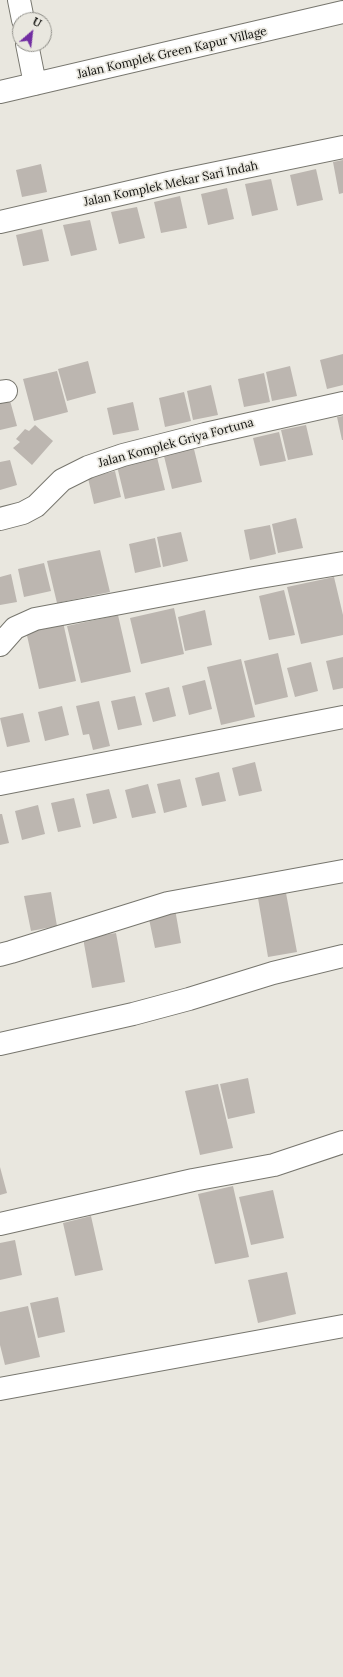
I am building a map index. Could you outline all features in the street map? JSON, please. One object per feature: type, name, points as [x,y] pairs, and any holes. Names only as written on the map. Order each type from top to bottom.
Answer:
[{"type":"street","points":[[19,0],[21,12]]},
{"type":"street","name":"Jalan Komplek Green Kapur Village","points":[[0,92],[343,12]]},
{"type":"street","points":[[29,52],[35,84]]},
{"type":"street","name":"Jalan Komplek Mekar Sari Indah","points":[[0,222],[173,182],[343,147]]},
{"type":"street","name":"Jalan Komplek Griya Fortuna","points":[[0,519],[23,513],[36,506],[62,480],[88,467],[123,455],[205,434],[343,403]]},
{"type":"street","points":[[0,645],[15,628],[35,619],[246,579],[343,563]]},
{"type":"street","points":[[0,784],[343,717]]},
{"type":"street","points":[[0,954],[11,952],[168,903],[343,871]]},
{"type":"street","points":[[0,1044],[133,1014],[189,999],[273,973],[343,956]]},
{"type":"street","points":[[0,1224],[193,1180],[274,1165],[343,1142]]},
{"type":"street","points":[[0,1389],[343,1326]]},
{"type":"building","points":[[343,160],[343,193],[339,194],[333,162]]},
{"type":"building","points":[[41,164],[47,192],[22,197],[16,170]]},
{"type":"building","points":[[316,169],[323,200],[297,206],[290,175]]},
{"type":"building","points":[[271,179],[278,210],[252,216],[245,184]]},
{"type":"building","points":[[227,188],[234,219],[208,225],[201,194]]},
{"type":"building","points":[[180,196],[187,228],[161,233],[154,202]]},
{"type":"building","points":[[137,207],[145,238],[119,244],[111,212]]},
{"type":"building","points":[[90,220],[97,250],[71,256],[63,225]]},
{"type":"building","points":[[42,229],[49,261],[23,266],[16,235]]},
{"type":"building","points":[[343,354],[343,385],[327,389],[320,360]]},
{"type":"building","points":[[88,361],[96,393],[67,401],[58,369]]},
{"type":"building","points":[[290,366],[297,396],[272,401],[266,372]]},
{"type":"building","points":[[57,371],[68,412],[34,421],[23,379]]},
{"type":"building","points":[[264,373],[270,402],[244,407],[238,379]]},
{"type":"building","points":[[211,385],[218,415],[193,420],[187,391]]},
{"type":"building","points":[[184,392],[191,421],[165,427],[159,398]]},
{"type":"building","points":[[9,397],[17,426],[0,430],[0,399]]},
{"type":"building","points":[[133,402],[139,430],[113,435],[107,408]]},
{"type":"building","points":[[343,416],[343,440],[342,440],[337,417]]},
{"type":"building","points":[[35,425],[53,441],[32,465],[13,448],[20,442],[16,439],[25,429],[29,431]]},
{"type":"building","points":[[306,425],[313,455],[288,460],[281,430]]},
{"type":"building","points":[[279,432],[286,461],[260,466],[253,438]]},
{"type":"building","points":[[193,445],[202,482],[172,489],[163,452]]},
{"type":"building","points":[[156,453],[165,490],[125,499],[116,462]]},
{"type":"building","points":[[10,460],[17,485],[0,490],[0,462]]},
{"type":"building","points":[[115,471],[121,497],[94,504],[88,478]]},
{"type":"building","points":[[296,518],[303,548],[278,553],[272,524]]},
{"type":"building","points":[[270,525],[276,554],[250,560],[244,530]]},
{"type":"building","points":[[181,532],[188,561],[163,567],[157,537]]},
{"type":"building","points":[[155,538],[161,567],[135,573],[129,544]]},
{"type":"building","points":[[100,550],[110,592],[57,603],[47,561]]},
{"type":"building","points":[[44,563],[51,591],[24,597],[18,569]]},
{"type":"building","points":[[11,574],[17,602],[0,605],[0,577]]},
{"type":"building","points":[[334,577],[343,615],[343,635],[301,644],[287,587]]},
{"type":"building","points":[[284,590],[295,635],[269,640],[259,596]]},
{"type":"building","points":[[174,608],[184,654],[141,664],[130,618]]},
{"type":"building","points":[[205,610],[212,645],[185,651],[178,617]]},
{"type":"building","points":[[118,615],[131,672],[81,683],[67,626]]},
{"type":"building","points":[[63,622],[76,681],[39,689],[26,631]]},
{"type":"building","points":[[278,653],[288,697],[255,705],[244,661]]},
{"type":"building","points":[[343,657],[343,688],[333,690],[326,661]]},
{"type":"building","points":[[241,659],[255,717],[221,725],[207,667]]},
{"type":"building","points":[[311,662],[318,691],[295,697],[287,668]]},
{"type":"building","points":[[205,680],[212,709],[189,715],[182,686]]},
{"type":"building","points":[[169,687],[176,716],[153,722],[145,693]]},
{"type":"building","points":[[135,696],[142,725],[118,730],[111,701]]},
{"type":"building","points":[[99,701],[110,746],[93,750],[89,734],[83,735],[76,706]]},
{"type":"building","points":[[62,706],[69,735],[45,741],[38,712]]},
{"type":"building","points":[[23,713],[30,742],[7,747],[0,718]]},
{"type":"building","points":[[255,762],[262,791],[239,796],[232,768]]},
{"type":"building","points":[[219,772],[226,801],[202,806],[195,778]]},
{"type":"building","points":[[180,779],[187,807],[164,813],[157,784]]},
{"type":"building","points":[[148,784],[156,813],[132,818],[125,790]]},
{"type":"building","points":[[109,789],[117,818],[93,824],[86,794]]},
{"type":"building","points":[[74,798],[81,827],[58,832],[51,803]]},
{"type":"building","points":[[38,805],[45,834],[22,840],[15,811]]},
{"type":"building","points":[[0,814],[2,814],[9,843],[0,845]]},
{"type":"building","points":[[51,892],[57,926],[31,931],[24,896]]},
{"type":"building","points":[[286,893],[297,952],[268,957],[258,898]]},
{"type":"building","points":[[175,909],[181,943],[155,948],[148,914]]},
{"type":"building","points":[[116,933],[125,982],[92,988],[83,938]]},
{"type":"building","points":[[248,1078],[255,1113],[228,1119],[220,1084]]},
{"type":"building","points":[[218,1084],[233,1148],[200,1155],[185,1091]]},
{"type":"building","points":[[0,1167],[7,1193],[0,1195]]},
{"type":"building","points":[[233,1186],[249,1257],[215,1264],[198,1194]]},
{"type":"building","points":[[273,1190],[284,1238],[251,1245],[239,1197]]},
{"type":"building","points":[[91,1216],[103,1270],[75,1276],[63,1223]]},
{"type":"building","points":[[15,1240],[22,1275],[0,1280],[0,1243]]},
{"type":"building","points":[[287,1272],[296,1314],[258,1323],[248,1280]]},
{"type":"building","points":[[58,1297],[65,1332],[38,1338],[30,1303]]},
{"type":"building","points":[[28,1306],[40,1357],[5,1365],[0,1345],[0,1312]]}]
